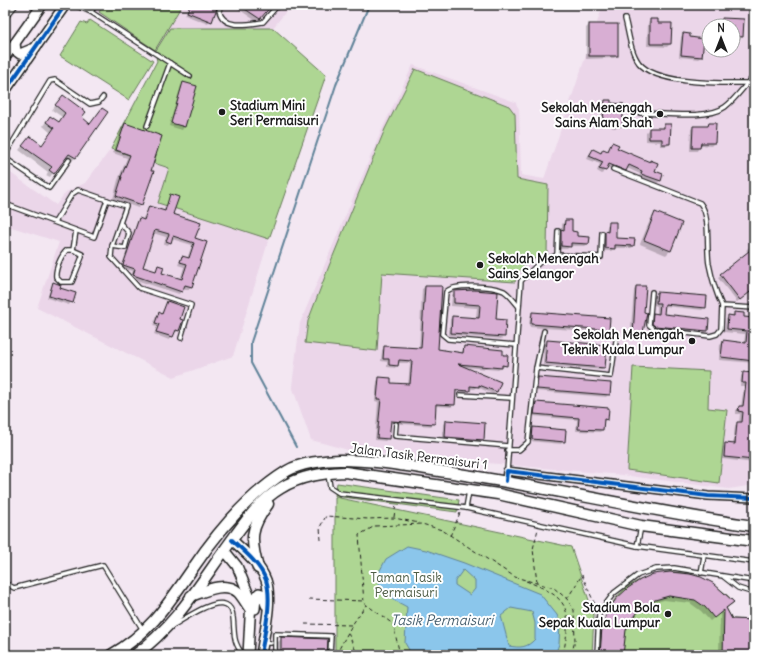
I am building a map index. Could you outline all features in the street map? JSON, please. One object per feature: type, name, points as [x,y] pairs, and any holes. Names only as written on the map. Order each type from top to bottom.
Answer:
[{"type":"main road","name":"Jalan Tasik Permaisuri 1","points":[[111,655],[157,619],[229,519],[251,498],[288,470],[318,461],[341,460],[506,476],[703,519],[754,526]]},
{"type":"main road","points":[[402,480],[404,466]]},
{"type":"main road","name":"Jalan Tasik Permaisuri 1","points":[[135,655],[165,630],[191,596],[226,544],[246,519],[280,488],[302,478],[327,473],[345,472],[498,494],[642,526],[754,541]]},
{"type":"main road","points":[[258,568],[252,547],[254,525],[280,488]]},
{"type":"main road","points":[[183,583],[201,567],[216,547],[226,544],[227,534],[251,498]]},
{"type":"main road","points":[[702,534],[703,519]]},
{"type":"main road","points":[[191,596],[211,588],[228,587],[238,592],[251,610]]},
{"type":"street","points":[[5,57],[42,5]]},
{"type":"street","points":[[5,91],[65,5]]},
{"type":"street","points":[[15,43],[16,51],[20,54],[34,48]]},
{"type":"street","points":[[506,476],[708,496],[754,498]]},
{"type":"street","points":[[226,544],[250,557],[266,579],[268,590],[267,644],[262,655]]},
{"type":"street","points":[[226,544],[251,600],[246,654]]},
{"type":"street","points":[[246,654],[253,646],[255,602],[259,593],[262,594],[267,611]]},
{"type":"lane","points":[[5,18],[16,5]]},
{"type":"lane","points":[[75,5],[91,12],[190,76]]},
{"type":"lane","points":[[91,12],[95,5]]},
{"type":"lane","points":[[223,5],[220,10],[221,16],[225,20],[238,25],[263,22],[278,5]]},
{"type":"lane","points":[[625,19],[633,52],[639,63],[647,69],[665,76],[695,82],[747,83]]},
{"type":"lane","points":[[147,126],[170,63]]},
{"type":"lane","points":[[640,113],[702,114],[717,111],[732,100],[754,76]]},
{"type":"lane","points":[[69,160],[49,188],[5,156],[50,81],[55,80],[90,104],[99,102],[102,97]]},
{"type":"lane","points":[[613,168],[686,196],[700,203],[704,208],[709,263],[716,291],[722,306],[720,329],[717,334],[710,336],[654,329],[649,325],[652,292]]},
{"type":"lane","points":[[55,222],[72,194],[78,190],[126,206],[112,246],[111,257],[139,288],[191,306],[180,338]]},
{"type":"lane","points":[[5,204],[94,237],[107,200]]},
{"type":"lane","points":[[112,246],[124,248],[129,233],[120,224]]},
{"type":"lane","points":[[73,250],[76,231]]},
{"type":"lane","points":[[557,255],[558,231]]},
{"type":"lane","points":[[506,476],[521,281],[541,261],[557,255],[601,257],[602,233]]},
{"type":"lane","points":[[73,250],[82,254],[82,257],[72,282],[66,283],[56,278],[56,273],[64,253],[73,250]]},
{"type":"lane","points":[[516,345],[448,339],[442,334],[442,326],[446,292],[457,286],[497,288],[505,292],[519,307]]},
{"type":"lane","points":[[722,306],[754,308]]},
{"type":"lane","points":[[396,424],[395,436],[519,450],[528,442],[536,368],[544,331]]},
{"type":"lane","points":[[536,368],[611,376],[617,334]]},
{"type":"lane","points":[[460,395],[511,398]]},
{"type":"lane","points":[[327,473],[330,487],[339,493],[466,508],[637,546],[754,562]]},
{"type":"lane","points":[[466,508],[469,490]]},
{"type":"lane","points":[[637,546],[642,526]]},
{"type":"lane","points":[[701,574],[704,556]]},
{"type":"lane","points":[[5,583],[14,588],[102,565],[143,631]]},
{"type":"lane","points":[[597,655],[599,613],[614,593],[638,575],[656,569],[674,568],[701,574],[754,581]]},
{"type":"lane","points":[[724,577],[738,588],[754,593]]},
{"type":"lane","points":[[165,630],[209,605],[220,603],[228,607],[233,614],[235,644],[246,654]]},
{"type":"lane","points":[[275,655],[276,634],[331,636],[330,655]]},
{"type":"path","points":[[394,518],[396,506]]},
{"type":"path","points":[[321,540],[320,527],[326,516],[368,519],[394,518],[442,530],[515,577],[545,588],[563,601],[568,617],[563,655]]},
{"type":"path","points":[[450,536],[459,518]]},
{"type":"path","points":[[400,655],[393,624],[364,601],[359,535],[375,526],[422,524]]},
{"type":"path","points":[[537,583],[533,549],[540,524]]},
{"type":"path","points":[[566,598],[582,576],[599,613]]},
{"type":"path","points":[[521,579],[554,588],[566,598],[574,610],[575,641],[571,655]]},
{"type":"path","points":[[309,599],[364,601]]},
{"type":"path","points":[[339,655],[338,651],[352,625],[367,604]]},
{"type":"path","points":[[305,624],[352,625]]},
{"type":"path","points":[[348,633],[355,649],[354,655]]},
{"type":"shaded area","points":[[99,5],[291,5],[273,28],[170,28],[155,52],[94,11]]},
{"type":"shaded area","points":[[603,5],[754,5],[754,485],[729,489],[622,475],[352,451],[311,440],[292,386],[300,323],[383,127],[413,65],[515,102],[519,109],[521,175],[544,179]]},
{"type":"shaded area","points":[[111,149],[169,168],[158,203],[269,239],[233,356],[174,377],[37,308],[59,242],[5,225],[5,169],[56,205],[66,192],[85,183]]},
{"type":"green space","points":[[104,5],[182,5],[155,50],[99,12]]},
{"type":"green space","points":[[90,20],[153,61],[129,100],[60,56],[81,22],[87,24]]},
{"type":"green space","name":"Stadium Mini Seri Permaisuri","points":[[170,28],[273,28],[326,75],[269,239],[158,203],[169,168],[111,149],[157,61],[155,52]]},
{"type":"green space","points":[[415,69],[509,106],[515,114],[517,179],[548,185],[547,254],[526,263],[517,275],[515,282],[382,273],[377,351],[305,343],[308,321],[329,266],[385,129]]},
{"type":"green space","points":[[633,367],[709,371],[708,408],[727,410],[719,483],[627,470]]},
{"type":"green space","points":[[337,483],[459,500],[457,512],[335,496]]},
{"type":"green space","name":"Taman Tasik Permaisuri","points":[[335,497],[571,547],[594,615],[592,655],[335,655]]},
{"type":"green space","name":"Stadium Bola Sepak Kuala Lumpur","points":[[670,572],[689,574],[713,584],[734,602],[726,608],[732,619],[754,620],[754,655],[599,655],[601,632],[604,621],[614,601],[629,586],[640,580]]},
{"type":"water","name":"Tasik Permaisuri","points":[[407,546],[426,550],[464,563],[540,594],[557,615],[560,623],[559,644],[555,655],[412,655],[405,643],[407,607],[392,599],[384,592],[377,576],[386,559]],"holes":[[[463,570],[475,581],[475,589],[470,595],[455,585],[455,581]],[[511,608],[532,612],[535,623],[535,639],[526,646],[509,646],[501,616]]]},
{"type":"building","points":[[190,5],[218,5],[212,22],[187,12]]},
{"type":"building","points":[[239,5],[272,5],[260,19]]},
{"type":"building","points":[[650,19],[658,19],[658,23],[672,23],[671,44],[650,44]]},
{"type":"building","points":[[741,19],[744,19],[743,37],[741,37]]},
{"type":"building","points":[[589,24],[618,24],[618,56],[589,56]]},
{"type":"building","points":[[683,33],[690,34],[690,37],[701,39],[701,57],[681,55]]},
{"type":"building","points":[[183,82],[197,86],[185,127],[171,123]]},
{"type":"building","points":[[63,95],[86,112],[82,117],[90,124],[102,108],[108,112],[76,158],[69,154],[54,174],[49,170],[52,167],[22,146],[30,136],[42,145],[54,128],[46,122],[50,116],[59,122],[65,113],[55,105]]},
{"type":"building","points":[[605,100],[611,100],[611,103],[624,104],[622,126],[615,125],[615,121],[603,120]]},
{"type":"building","points":[[125,123],[162,136],[151,171],[154,171],[142,205],[116,196],[121,177],[130,155],[116,150]]},
{"type":"building","points":[[709,123],[716,123],[715,143],[701,143],[700,148],[692,148],[693,126],[708,126]]},
{"type":"building","points":[[664,124],[671,124],[670,144],[662,144],[662,139],[649,139],[649,128],[664,128]]},
{"type":"building","points":[[612,142],[619,145],[617,148],[650,162],[650,160],[658,163],[655,171],[663,174],[661,181],[641,174],[642,171],[629,165],[626,171],[609,164],[606,171],[599,169],[603,162],[589,156],[593,149],[601,153],[603,149],[608,151]]},
{"type":"building","points":[[170,194],[179,197],[173,214],[201,223],[195,238],[207,242],[192,287],[185,285],[182,292],[133,275],[135,269],[123,265],[139,218],[144,220],[149,206],[165,211]],"holes":[[[155,230],[169,234],[166,241],[171,243],[173,236],[194,243],[189,258],[182,256],[180,262],[187,264],[182,279],[162,273],[164,267],[158,265],[156,271],[143,267]]]},
{"type":"building","points":[[655,212],[682,223],[671,251],[644,240]]},
{"type":"building","points":[[565,220],[572,220],[572,231],[577,232],[577,236],[590,237],[589,244],[571,243],[571,247],[561,246],[561,229],[564,230]]},
{"type":"building","points":[[609,222],[616,222],[616,238],[635,239],[634,246],[615,245],[615,249],[605,248],[605,231],[608,232]]},
{"type":"building","points":[[754,247],[754,289],[740,300],[720,274]]},
{"type":"building","points":[[53,282],[61,285],[60,288],[76,293],[73,303],[49,296]]},
{"type":"building","points":[[425,286],[442,286],[438,349],[463,353],[464,346],[503,350],[503,355],[508,355],[507,366],[502,365],[502,368],[458,364],[501,382],[497,392],[479,385],[479,387],[470,386],[470,391],[456,390],[455,405],[436,404],[435,424],[391,421],[389,439],[377,438],[381,399],[377,399],[379,377],[391,378],[391,383],[410,384],[412,361],[399,360],[398,366],[389,365],[389,359],[383,359],[384,346],[421,348]]},
{"type":"building","points":[[636,286],[646,286],[644,312],[647,313],[642,337],[633,336]]},
{"type":"building","points":[[474,290],[498,292],[496,319],[506,320],[505,337],[451,333],[452,316],[479,318],[480,305],[454,303],[454,291]]},
{"type":"building","points":[[657,292],[707,296],[706,308],[665,304],[664,314],[709,319],[708,331],[655,326],[652,324],[653,313],[659,314],[660,303],[656,303]]},
{"type":"building","points":[[167,301],[184,307],[180,319],[183,320],[179,331],[176,330],[173,337],[156,332],[159,324],[155,323],[159,312],[162,314]]},
{"type":"building","points":[[532,312],[610,318],[609,330],[531,324]]},
{"type":"building","points":[[734,312],[744,313],[744,317],[754,318],[754,361],[721,357],[723,340],[746,343],[747,331],[727,329],[728,315],[734,316]]},
{"type":"building","points":[[547,340],[607,345],[605,368],[545,363]]},
{"type":"building","points":[[743,372],[754,373],[754,460],[724,457],[725,443],[735,444],[737,422],[742,422],[743,412],[738,411],[739,406],[743,406],[746,383],[742,383]]},
{"type":"building","points":[[538,377],[611,383],[610,395],[537,389]]},
{"type":"building","points":[[536,402],[609,408],[608,420],[604,419],[603,430],[578,429],[579,418],[534,414]]},
{"type":"building","points":[[446,420],[485,423],[484,440],[445,437]]},
{"type":"building","points":[[533,427],[566,430],[565,442],[532,439]]},
{"type":"building","name":"Stadium Bola Sepak Kuala Lumpur","points":[[670,572],[690,574],[701,577],[713,583],[734,602],[726,608],[732,619],[754,620],[754,655],[723,655],[724,610],[714,618],[705,607],[695,600],[669,596],[655,600],[637,613],[626,630],[623,655],[600,655],[602,627],[609,609],[616,599],[640,580],[653,574]]},
{"type":"building","points":[[281,637],[328,639],[327,655],[281,655]]},
{"type":"waterway","points":[[296,447],[251,363],[251,342],[336,85],[369,5]]},
{"type":"cycle path","points":[[5,91],[65,5]]},
{"type":"cycle path","points":[[506,481],[507,471],[708,496],[754,498]]},
{"type":"cycle path","points":[[232,540],[256,563],[266,580],[269,598],[261,655]]},
{"type":"place","name":"Stadium Mini Seri Permaisuri","points":[[222,112]]},
{"type":"place","name":"Sekolah Menengah Sains Alam Shah","points":[[660,114]]},
{"type":"place","name":"Sekolah Menengah Sains Selangor","points":[[480,265]]},
{"type":"place","name":"Sekolah Menengah Teknik Kuala Lumpur","points":[[692,341]]},
{"type":"place","name":"Stadium Bola Sepak Kuala Lumpur","points":[[668,614]]}]
